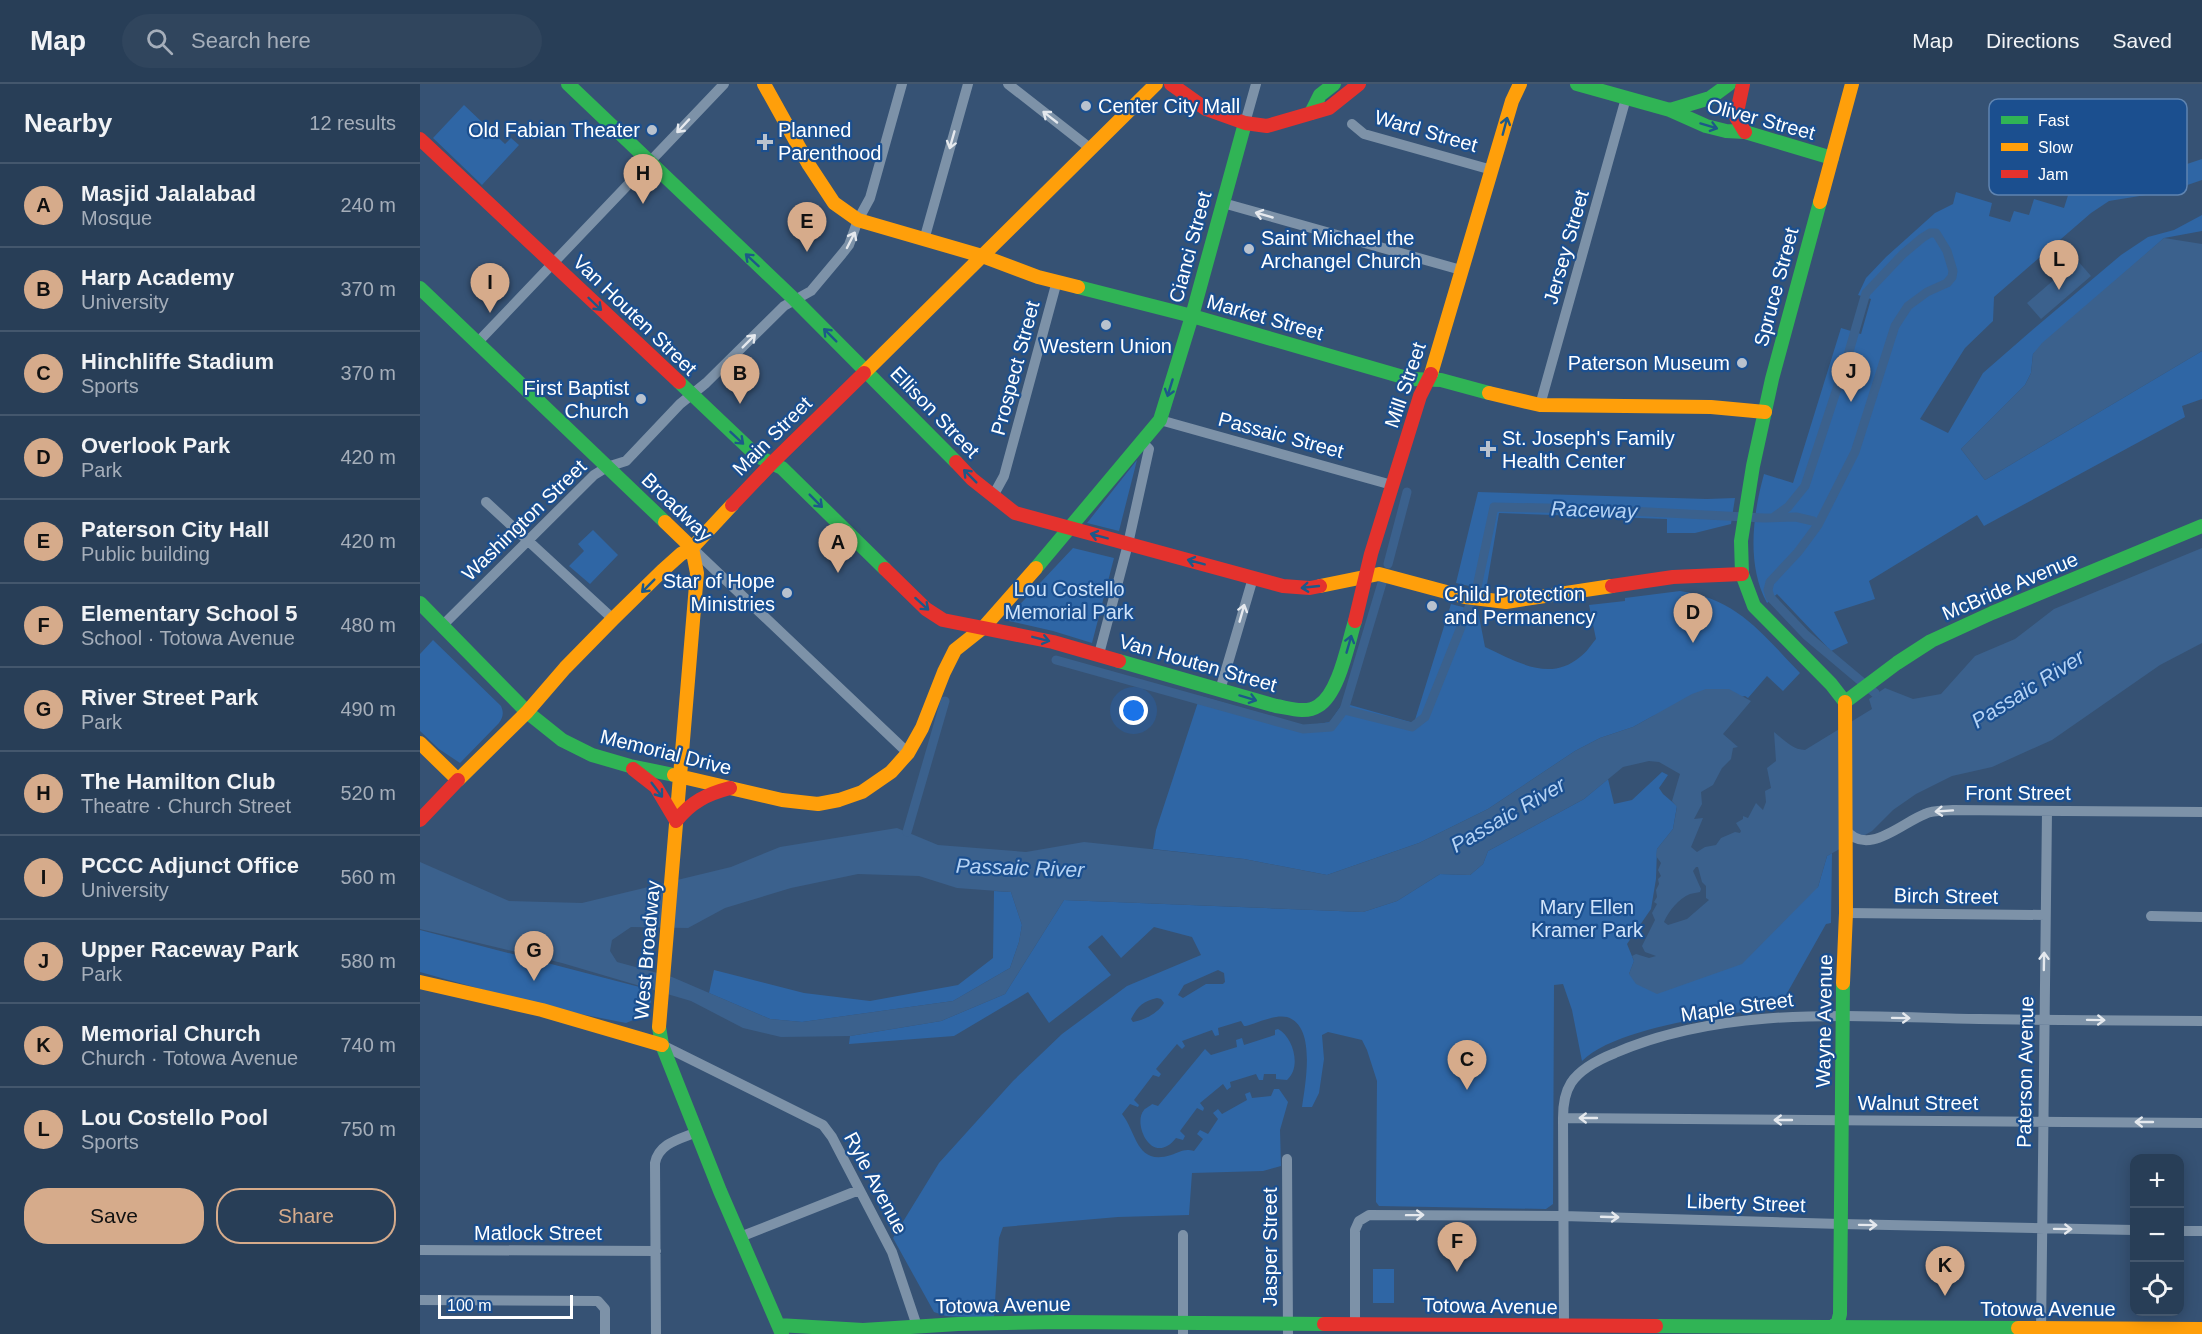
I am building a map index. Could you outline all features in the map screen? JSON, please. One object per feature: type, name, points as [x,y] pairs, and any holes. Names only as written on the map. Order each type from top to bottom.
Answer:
[{"type":"main road","name":"Ellison Street","points":[[568,84],[795,300],[972,479],[1015,513],[1291,587],[1310,588],[1366,575],[1386,574],[1465,597],[1482,600],[1518,600],[1672,577],[1742,574]]},
{"type":"main road","name":"Market Street","points":[[764,84],[809,165],[834,203],[858,220],[982,255],[1038,277],[1192,316],[1410,379],[1441,380],[1528,404],[1711,407],[1764,412]]},
{"type":"main road","name":"Main Street","points":[[420,820],[425,807],[458,780],[527,712],[565,668],[668,565],[692,548],[773,462],[865,370],[1156,84]]},
{"type":"main road","points":[[1171,84],[1206,109],[1245,123],[1274,125],[1329,108],[1359,84]]},
{"type":"main road","points":[[1311,113],[1320,95],[1334,84]]},
{"type":"main road","name":"Mill Street","points":[[1328,698],[1339,677],[1371,554],[1392,485],[1420,396],[1433,370],[1512,101],[1520,84]]},
{"type":"main road","name":"Oliver Street","points":[[1577,84],[1670,110],[1688,120],[1731,133],[1745,132],[1832,158]]},
{"type":"main road","points":[[1670,110],[1704,102],[1729,84]]},
{"type":"main road","points":[[1743,84],[1736,117],[1745,132]]},
{"type":"main road","name":"Spruce Street","points":[[1742,574],[1743,528],[1764,412],[1852,84]]},
{"type":"main road","name":"Cianci Street","points":[[1160,420],[1192,316],[1245,123]]},
{"type":"main road","name":"Van Houten Street","points":[[420,139],[757,456],[782,468],[926,609],[943,620],[1029,636],[1298,710],[1319,706],[1328,698]]},
{"type":"main road","name":"Broadway","points":[[420,288],[692,548]]},
{"type":"main road","name":"Memorial Drive","points":[[420,603],[527,712],[573,746],[592,755],[630,766],[782,800],[807,804],[829,802],[852,796],[873,786],[891,772],[908,753],[922,728],[955,650],[984,627],[1071,529],[1160,420]]},
{"type":"main road","name":"McBride Avenue","points":[[1845,702],[1931,641],[1992,613],[2202,526]]},
{"type":"main road","name":"West Broadway","points":[[692,548],[697,573],[659,1030],[662,1045],[697,1132],[780,1330]]},
{"type":"main road","points":[[1742,574],[1754,606],[1831,684],[1845,702]]},
{"type":"main road","name":"Wayne Avenue","points":[[1829,1330],[1838,1322],[1840,1314],[1846,913],[1845,702]]},
{"type":"main road","points":[[420,743],[458,780]]},
{"type":"main road","points":[[630,766],[656,787],[676,821]]},
{"type":"main road","points":[[676,821],[684,810],[700,797],[730,788]]},
{"type":"main road","points":[[420,981],[631,1034],[662,1045]]},
{"type":"main road","name":"Totowa Avenue","points":[[780,1330],[863,1330],[958,1324],[1078,1328],[1288,1329],[1354,1324],[1391,1329],[1500,1330],[1564,1326],[1606,1330],[2160,1331],[2202,1329]]},
{"type":"street","points":[[477,343],[724,84]]},
{"type":"street","name":"Washington Street","points":[[443,625],[594,475],[607,467],[626,461],[680,404],[706,383],[784,306],[811,291],[842,254],[855,234],[858,220],[870,198],[902,84]]},
{"type":"street","points":[[924,240],[968,84]]},
{"type":"street","points":[[1008,84],[1091,149]]},
{"type":"street","name":"Cianci Street","points":[[1245,123],[1256,84]]},
{"type":"street","name":"Jersey Street","points":[[1540,405],[1626,98]]},
{"type":"street","name":"Ward Street","points":[[1352,124],[1364,134],[1492,170]]},
{"type":"street","points":[[1223,203],[1461,270]]},
{"type":"street","name":"Prospect Street","points":[[993,496],[1004,476],[1057,281]]},
{"type":"street","name":"Passaic Street","points":[[1160,420],[1392,485]]},
{"type":"street","points":[[1099,654],[1128,544],[1149,449],[1142,442]]},
{"type":"street","points":[[486,502],[613,620]]},
{"type":"street","name":"Broadway","points":[[692,548],[908,753]]},
{"type":"street","points":[[1220,690],[1253,578]]},
{"type":"street","name":"Front Street","points":[[1845,829],[1855,839],[1863,842],[1876,838],[1928,812],[1953,810],[2202,812]]},
{"type":"street","name":"Paterson Avenue","points":[[2041,1331],[2047,811]]},
{"type":"street","name":"Birch Street","points":[[1846,913],[2045,915]]},
{"type":"street","points":[[2151,916],[2202,917]]},
{"type":"street","name":"Maple Street","points":[[1564,1326],[1564,1099],[1574,1079],[1596,1062],[1638,1043],[1704,1027],[1808,1015],[2202,1021]]},
{"type":"street","name":"Ryle Avenue","points":[[662,1045],[824,1125],[892,1252],[917,1326]]},
{"type":"street","name":"Walnut Street","points":[[1563,1118],[2202,1123]]},
{"type":"street","points":[[656,1334],[656,1157],[670,1142],[697,1132]]},
{"type":"street","name":"Jasper Street","points":[[1287,1159],[1288,1329]]},
{"type":"street","points":[[740,1237],[859,1190]]},
{"type":"street","name":"Liberty Street","points":[[1354,1324],[1355,1230],[1359,1221],[1369,1215],[1563,1216],[2130,1230]]},
{"type":"street","points":[[2184,1231],[2202,1231]]},
{"type":"street","points":[[1183,1328],[1184,1234]]},
{"type":"street","name":"Matlock Street","points":[[420,1250],[656,1251]]},
{"type":"street","points":[[420,1300],[598,1301],[605,1309],[605,1334]]},
{"type":"green space","points":[[464,105],[505,144],[511,138],[519,145],[482,185],[433,138]]},
{"type":"green space","points":[[2202,159],[2202,180],[2187,185],[2187,164]]},
{"type":"green space","points":[[1956,192],[1992,203],[1989,216],[2010,222],[2014,211],[2029,215],[2034,199],[2064,208],[2068,195],[2146,195],[2109,201],[2091,213],[1994,297],[1993,321],[1965,348],[1920,419],[1948,433],[1983,373],[2030,332],[2121,255],[2148,237],[2174,230],[2202,215],[2202,231],[2164,238],[2033,354],[2031,373],[2025,385],[1961,449],[1985,480],[2202,351],[2202,399],[2182,406],[2185,417],[1984,526],[1977,515],[1869,581],[1875,599],[1834,612],[1848,643],[1831,651],[1777,594],[1767,603],[1756,572],[1755,522],[1764,474],[1793,483],[1841,328],[1861,334],[1871,299],[1858,295],[1866,278],[1935,213],[1953,204]]},
{"type":"green space","points":[[1137,460],[1119,531],[1087,523]]},
{"type":"green space","points":[[1478,492],[1735,498],[1731,524],[1695,533],[1667,533],[1667,519],[1499,513],[1486,590],[1456,583]]},
{"type":"green space","points":[[593,530],[618,555],[590,584],[569,566],[584,551],[578,544]]},
{"type":"green space","name":"Lou Costello Memorial Park","points":[[1073,548],[1114,558],[1092,643],[1009,621],[1007,618]]},
{"type":"green space","points":[[1680,591],[1718,602],[1748,620],[1800,673],[1783,691],[1767,676],[1748,698],[1745,696],[1653,716],[1633,727],[1600,738],[1575,751],[1488,809],[1419,843],[1327,875],[1244,859],[1153,849],[1156,830],[1200,696],[1305,726],[1330,722],[1343,703],[1414,723],[1451,604],[1478,611],[1485,647],[1521,663],[1544,669],[1568,665],[1580,657],[1596,639],[1589,605]]},
{"type":"green space","points":[[433,640],[501,706],[503,711],[499,723],[460,763],[439,749],[420,731],[420,654]]},
{"type":"green space","name":"Mary Ellen Kramer Park","points":[[1662,772],[1668,775],[1659,788],[1677,806],[1673,829],[1657,849],[1656,879],[1651,909],[1627,944],[1634,961],[1629,974],[1818,887],[1827,856],[1832,853],[1831,923],[1826,924],[1786,995],[1785,1007],[1708,1017],[1649,1030],[1622,1038],[1599,1049],[1582,1061],[1572,1010],[1563,984],[1554,985],[1553,1204],[1546,1209],[1379,1206],[1376,1202],[1377,1081],[1362,1040],[1328,1032],[1322,1035],[1324,1059],[1319,1093],[1312,1107],[1302,1107],[1307,1057],[1306,1044],[1296,1023],[1282,1016],[1246,1026],[1241,1021],[1218,1028],[1219,1035],[1215,1036],[1212,1030],[1182,1041],[1185,1046],[1182,1049],[1177,1044],[1156,1069],[1161,1074],[1159,1077],[1153,1075],[1134,1100],[1139,1105],[1138,1107],[1130,1104],[1122,1114],[1144,1152],[1159,1157],[1185,1150],[1194,1151],[1203,1139],[1197,1134],[1200,1130],[1208,1134],[1218,1119],[1213,1113],[1218,1109],[1222,1114],[1247,1100],[1245,1094],[1250,1092],[1252,1098],[1271,1096],[1274,1089],[1279,1089],[1288,1102],[1280,1130],[1281,1166],[1263,1171],[1192,1173],[1189,1215],[1118,1217],[1003,1227],[999,1238],[994,1318],[946,1316],[934,1312],[893,1238],[939,1163],[1013,1081],[1062,1034],[1127,986],[1201,955],[1192,937],[1154,927],[1121,958],[1102,935],[1088,947],[1111,975],[1049,1023],[1028,992],[954,1036],[849,1044],[850,1036],[941,1021],[1005,994],[1064,900],[1363,912],[1397,901],[1440,874],[1470,875],[1483,864],[1488,851],[1584,799],[1608,779],[1614,804],[1632,800]],"holes":[[[1218,970],[1224,973],[1225,982],[1223,984],[1206,984],[1183,998],[1178,995],[1184,985]],[[1157,998],[1164,1003],[1158,1010],[1146,1018],[1133,1022],[1131,1019],[1139,1007]]]},
{"type":"green space","points":[[994,891],[1011,892],[1022,925],[1010,968],[953,1001],[802,1022],[770,1019],[709,993],[714,970],[804,993],[870,1001],[958,985],[993,958]]},
{"type":"green space","points":[[420,930],[651,990],[651,1002],[643,1016],[626,1023],[545,1007],[420,972]]},
{"type":"green space","points":[[1278,1029],[1288,1039],[1294,1053],[1294,1068],[1287,1080],[1276,1079],[1276,1074],[1264,1074],[1263,1080],[1259,1080],[1256,1074],[1230,1082],[1231,1087],[1227,1090],[1223,1084],[1200,1103],[1204,1108],[1203,1111],[1197,1108],[1180,1131],[1185,1136],[1183,1140],[1176,1138],[1167,1146],[1159,1148],[1152,1146],[1146,1140],[1141,1124],[1144,1110],[1152,1104],[1158,1106],[1205,1049],[1211,1055],[1237,1047],[1236,1040],[1242,1038],[1244,1045],[1275,1035],[1275,1030]]},
{"type":"green space","points":[[1373,1269],[1394,1269],[1394,1303],[1373,1303]]},
{"type":"water","points":[[2164,238],[2202,244],[2202,351],[1985,480],[1961,449],[2025,385],[2031,373],[2033,354],[2042,343]]},
{"type":"water","points":[[2077,260],[2091,276],[2041,319],[2027,303]]},
{"type":"water","name":"Passaic River","points":[[2202,548],[2202,643],[2160,665],[2052,740],[1992,767],[1952,776],[1916,794],[1893,810],[1872,831],[1827,856],[1818,887],[1742,964],[1657,994],[1636,984],[1629,974],[1634,961],[1632,956],[1636,954],[1649,958],[1656,956],[1645,952],[1642,946],[1655,920],[1652,913],[1657,904],[1654,902],[1657,897],[1658,879],[1661,876],[1658,870],[1661,863],[1656,856],[1657,849],[1673,829],[1677,807],[1672,801],[1680,774],[1659,762],[1649,761],[1623,767],[1584,799],[1488,851],[1483,864],[1470,875],[1440,874],[1397,901],[1363,912],[1064,900],[1005,994],[941,1021],[850,1036],[781,1037],[743,1028],[691,1001],[562,963],[420,929],[420,862],[509,901],[582,903],[731,867],[780,847],[897,828],[938,845],[1026,852],[1084,842],[1244,859],[1327,875],[1419,843],[1488,809],[1575,751],[1600,738],[1633,727],[1692,694],[1706,689],[1729,689],[1751,701],[1723,734],[1738,747],[1733,748],[1731,759],[1722,768],[1713,785],[1701,792],[1702,804],[1694,819],[1703,818],[1691,847],[1697,852],[1705,847],[1716,845],[1721,838],[1735,832],[1740,833],[1736,823],[1743,819],[1743,816],[1748,818],[1756,803],[1763,810],[1766,802],[1765,791],[1771,788],[1767,768],[1776,761],[1774,732],[1793,746],[1805,750],[1872,709],[1869,699],[1885,688],[1913,699],[1941,694],[1975,656],[2015,639],[2054,609]],"holes":[[[1696,867],[1706,886],[1706,898],[1709,900],[1687,919],[1668,925],[1664,922],[1678,902],[1690,894],[1700,892],[1701,889],[1693,871]],[[858,874],[919,876],[957,888],[1011,892],[1022,925],[1010,968],[953,1001],[802,1022],[770,1019],[672,977],[617,962],[610,951],[612,940],[631,927],[688,928],[725,908],[791,888]]]},
{"type":"waterway","points":[[1774,517],[1788,507],[1805,486],[1866,293],[1903,254],[1922,238],[1930,233],[1936,233],[1947,251],[1953,271],[1952,277],[1947,283],[1927,292],[1908,306],[1895,326],[1855,452],[1818,525],[1798,552],[1770,582],[1768,590],[1770,597],[1806,635],[1875,693]]},
{"type":"waterway","points":[[1388,564],[1407,492]]},
{"type":"waterway","name":"Raceway","points":[[1056,660],[1303,729],[1331,727],[1344,710],[1412,727],[1425,717],[1477,587],[1494,507],[1590,509],[1764,518],[1796,517],[1813,521],[1818,525]]},
{"type":"waterway","points":[[1344,710],[1382,583]]},
{"type":"waterway","points":[[907,832],[945,701]]},
{"type":"traffic: fast","points":[[568,84],[795,300],[956,462]]},
{"type":"traffic: fast","points":[[1311,113],[1320,95],[1334,84]]},
{"type":"traffic: fast","points":[[1577,84],[1670,110]]},
{"type":"traffic: fast","points":[[1670,110],[1710,98],[1729,84]]},
{"type":"traffic: fast","points":[[1670,110],[1706,126],[1726,131],[1745,132],[1832,158]]},
{"type":"traffic: fast","points":[[1036,568],[1160,420],[1192,316],[1245,123]]},
{"type":"traffic: fast","points":[[1820,202],[1772,379],[1753,466],[1741,541],[1742,574],[1754,606],[1831,684],[1845,702]]},
{"type":"traffic: fast","points":[[1078,287],[1192,316],[1410,379],[1441,380],[1489,393]]},
{"type":"traffic: fast","points":[[420,288],[665,522]]},
{"type":"traffic: fast","points":[[679,382],[757,456],[782,468],[885,569]]},
{"type":"traffic: fast","points":[[1845,702],[1931,641],[1992,613],[2202,526]]},
{"type":"traffic: fast","points":[[420,603],[527,712],[562,740],[592,755],[674,775]]},
{"type":"traffic: fast","points":[[1119,661],[1276,706],[1308,710],[1318,706],[1332,691],[1342,667],[1355,621]]},
{"type":"traffic: fast","points":[[1829,1330],[1838,1322],[1840,1314],[1843,983]]},
{"type":"traffic: fast","points":[[659,1027],[662,1045],[720,1191],[782,1334]]},
{"type":"traffic: fast","points":[[778,1325],[863,1330],[958,1324],[1059,1322],[1324,1324]]},
{"type":"traffic: fast","points":[[1656,1326],[2018,1328]]},
{"type":"traffic: slow","points":[[764,84],[809,165],[834,203],[858,220],[982,256],[1038,277],[1078,287]]},
{"type":"traffic: slow","points":[[864,373],[1156,84]]},
{"type":"traffic: slow","points":[[1431,374],[1512,101],[1520,84]]},
{"type":"traffic: slow","points":[[1820,202],[1852,84]]},
{"type":"traffic: slow","points":[[1489,393],[1540,405],[1711,407],[1765,412]]},
{"type":"traffic: slow","points":[[420,743],[458,780],[527,712],[565,668],[613,619],[662,571],[681,554],[692,548],[732,505]]},
{"type":"traffic: slow","points":[[659,1027],[697,573],[692,548],[665,522]]},
{"type":"traffic: slow","points":[[674,775],[782,800],[818,804],[862,792],[891,772],[908,753],[922,728],[955,650],[984,627],[1036,568]]},
{"type":"traffic: slow","points":[[1320,586],[1379,574],[1465,597],[1506,602],[1612,586]]},
{"type":"traffic: slow","points":[[1843,983],[1846,913],[1845,702]]},
{"type":"traffic: slow","points":[[420,982],[542,1010],[662,1045]]},
{"type":"traffic: slow","points":[[2018,1328],[2202,1329]]},
{"type":"traffic: jam","points":[[1171,84],[1206,109],[1245,123],[1267,126],[1329,108],[1359,84]]},
{"type":"traffic: jam","points":[[1743,84],[1736,117],[1745,132]]},
{"type":"traffic: jam","points":[[420,139],[679,382]]},
{"type":"traffic: jam","points":[[732,505],[864,373]]},
{"type":"traffic: jam","points":[[1355,621],[1371,554],[1420,396],[1431,374]]},
{"type":"traffic: jam","points":[[956,462],[972,479],[1015,513],[1283,586],[1310,588],[1320,586]]},
{"type":"traffic: jam","points":[[885,569],[926,609],[943,620],[1053,642],[1119,661]]},
{"type":"traffic: jam","points":[[1612,586],[1673,577],[1742,574]]},
{"type":"traffic: jam","points":[[633,769],[656,787],[675,819]]},
{"type":"traffic: jam","points":[[420,820],[458,780]]},
{"type":"traffic: jam","points":[[676,821],[700,800],[730,788]]},
{"type":"traffic: jam","points":[[1324,1324],[1656,1326]]},
{"type":"place","name":"Center City Mall","points":[[1086,106]]},
{"type":"place","name":"Old Fabian Theater","points":[[652,130]]},
{"type":"place","name":"Planned Parenthood","points":[[765,142]]},
{"type":"place","name":"The Hamilton Club","points":[[643,204]]},
{"type":"place","name":"Saint Michael the Archangel Church","points":[[1249,249]]},
{"type":"place","name":"Paterson City Hall","points":[[807,252]]},
{"type":"place","name":"Lou Costello Pool","points":[[2059,290]]},
{"type":"place","name":"PCCC Adjunct Office","points":[[490,313]]},
{"type":"place","name":"Western Union","points":[[1106,325]]},
{"type":"place","name":"Paterson Museum","points":[[1742,363]]},
{"type":"place","name":"First Baptist Church","points":[[641,399]]},
{"type":"place","name":"Upper Raceway Park","points":[[1851,402]]},
{"type":"place","name":"Harp Academy","points":[[740,404]]},
{"type":"place","name":"St. Joseph's Family Health Center","points":[[1488,449]]},
{"type":"place","name":"Masjid Jalalabad","points":[[838,573]]},
{"type":"place","name":"Star of Hope Ministries","points":[[787,593]]},
{"type":"place","name":"Child Protection and Permanency","points":[[1432,606]]},
{"type":"place","name":"Overlook Park","points":[[1693,643]]},
{"type":"place","name":"River Street Park","points":[[534,981]]},
{"type":"place","name":"Hinchliffe Stadium","points":[[1467,1090]]},
{"type":"place","name":"Elementary School 5","points":[[1457,1272]]},
{"type":"place","name":"Memorial Church","points":[[1945,1296]]}]
